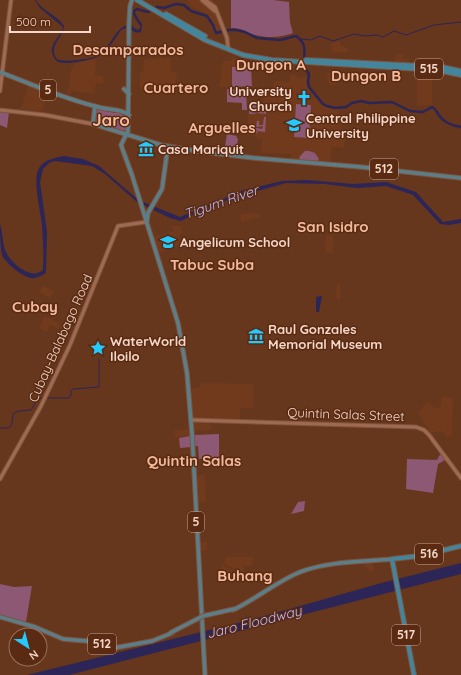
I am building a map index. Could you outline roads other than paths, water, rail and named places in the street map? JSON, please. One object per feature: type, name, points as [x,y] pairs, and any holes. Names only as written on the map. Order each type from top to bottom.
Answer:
[{"type":"highway","name":"515","points":[[137,0],[165,14],[229,51],[271,58],[302,61],[446,68],[461,71]]},
{"type":"highway","name":"515","points":[[142,0],[150,6]]},
{"type":"highway","name":"515","points":[[165,14],[178,26],[213,41]]},
{"type":"highway","name":"515","points":[[307,61],[325,65],[346,63]]},
{"type":"highway","name":"515","points":[[384,65],[392,69],[420,70],[429,68],[461,75]]},
{"type":"highway","name":"516","points":[[392,559],[418,556],[461,546]]},
{"type":"highway","name":"517","points":[[392,559],[414,675]]},
{"type":"main road","points":[[0,91],[1,72],[11,0]]},
{"type":"main road","points":[[132,0],[130,6],[129,24],[128,130],[121,145],[147,223]]},
{"type":"main road","points":[[203,0],[215,7],[228,41],[229,51]]},
{"type":"main road","points":[[203,0],[217,12]]},
{"type":"main road","name":"5","points":[[1,72],[95,106],[125,112],[129,116]]},
{"type":"main road","points":[[124,90],[128,91],[129,94]]},
{"type":"main road","points":[[93,124],[95,106]]},
{"type":"main road","name":"5","points":[[119,110],[128,108]]},
{"type":"main road","points":[[0,110],[45,115],[93,124],[168,146],[162,189],[149,211],[147,223]]},
{"type":"main road","name":"512","points":[[168,146],[254,158],[361,167],[461,178]]},
{"type":"main road","points":[[143,213],[149,211]]},
{"type":"main road","name":"5","points":[[147,223],[178,323],[186,366],[192,434],[205,675]]},
{"type":"main road","name":"Cubay-Balabago Road","points":[[0,479],[45,398],[72,340],[118,226],[147,223]]},
{"type":"main road","name":"Quintin Salas Street","points":[[191,420],[416,426],[421,428],[429,435],[461,478]]},
{"type":"main road","name":"516","points":[[202,617],[234,609],[246,604],[282,581],[306,570],[342,563],[392,559]]},
{"type":"main road","points":[[169,634],[203,616],[234,609]]},
{"type":"main road","name":"512","points":[[0,616],[36,627],[63,639],[87,641],[114,648],[157,640],[202,617]]},
{"type":"water","points":[[35,0],[58,19],[64,26],[54,47],[55,56],[58,60],[72,61],[88,59],[96,56],[103,52],[117,32],[126,25],[132,25],[138,30],[141,27],[141,23],[142,27],[141,32],[135,32],[128,27],[121,30],[109,47],[99,56],[79,62],[62,63],[56,61],[52,49],[63,27],[40,8]]},
{"type":"water","name":"Tigum River","points":[[64,156],[83,159],[99,166],[136,198],[180,217],[244,190],[282,181],[307,180],[353,184],[386,182],[416,192],[443,222],[461,219],[461,223],[449,225],[440,224],[413,195],[386,186],[357,188],[325,184],[286,183],[236,197],[206,208],[181,221],[170,218],[137,202],[105,174],[92,166],[55,161],[49,163],[43,169],[40,182],[47,232],[46,273],[39,277],[31,278],[10,266],[2,255],[0,243],[0,224],[5,249],[12,261],[27,272],[38,273],[43,270],[43,237],[36,180],[37,174],[41,165],[50,159]]},
{"type":"water","points":[[322,296],[319,312],[316,312],[316,297]]},
{"type":"water","name":"Jaro Floodway","points":[[461,563],[461,574],[69,675],[27,675],[254,619],[385,582]]},
{"type":"waterway","points":[[141,25],[134,14],[134,11],[137,9],[148,12],[157,7],[164,8],[176,4],[184,5],[191,11],[207,16],[216,33],[236,30],[245,32],[257,38],[280,40],[296,36],[300,39],[304,46],[304,67],[309,74],[309,87],[323,104],[335,108],[346,107],[352,103],[361,101],[369,103],[392,102],[410,111],[423,112],[432,107],[445,121],[452,125],[461,127]]},
{"type":"waterway","points":[[300,39],[311,40],[320,36],[333,41],[354,34],[365,36],[377,35],[383,37],[394,31],[406,35],[434,25],[461,22]]},
{"type":"waterway","points":[[46,398],[69,398],[73,389],[99,387],[99,359]]},
{"type":"waterway","points":[[0,428],[9,428],[14,413],[31,410],[38,399],[43,398]]},
{"type":"place","name":"University Church","points":[[304,98]]},
{"type":"place","name":"Central Philippine University","points":[[294,125]]},
{"type":"place","name":"Casa Mariquit","points":[[146,149]]},
{"type":"place","name":"Angelicum School","points":[[168,242]]},
{"type":"place","name":"Raul Gonzales Memorial Museum","points":[[256,336]]},
{"type":"place","name":"WaterWorld Iloilo","points":[[98,348]]},
{"type":"district","name":"Desamparados","points":[[128,50]]},
{"type":"district","name":"Dungon A","points":[[271,65]]},
{"type":"district","name":"Dungon B","points":[[366,76]]},
{"type":"district","name":"Cuartero","points":[[176,88]]},
{"type":"district","name":"Jaro","points":[[111,120]]},
{"type":"district","name":"Arguelles","points":[[222,128]]},
{"type":"district","name":"San Isidro","points":[[333,227]]},
{"type":"district","name":"Tabuc Suba","points":[[212,265]]},
{"type":"district","name":"Cubay","points":[[35,307]]},
{"type":"district","name":"Quintin Salas","points":[[194,461]]},
{"type":"district","name":"Buhang","points":[[245,576]]}]
